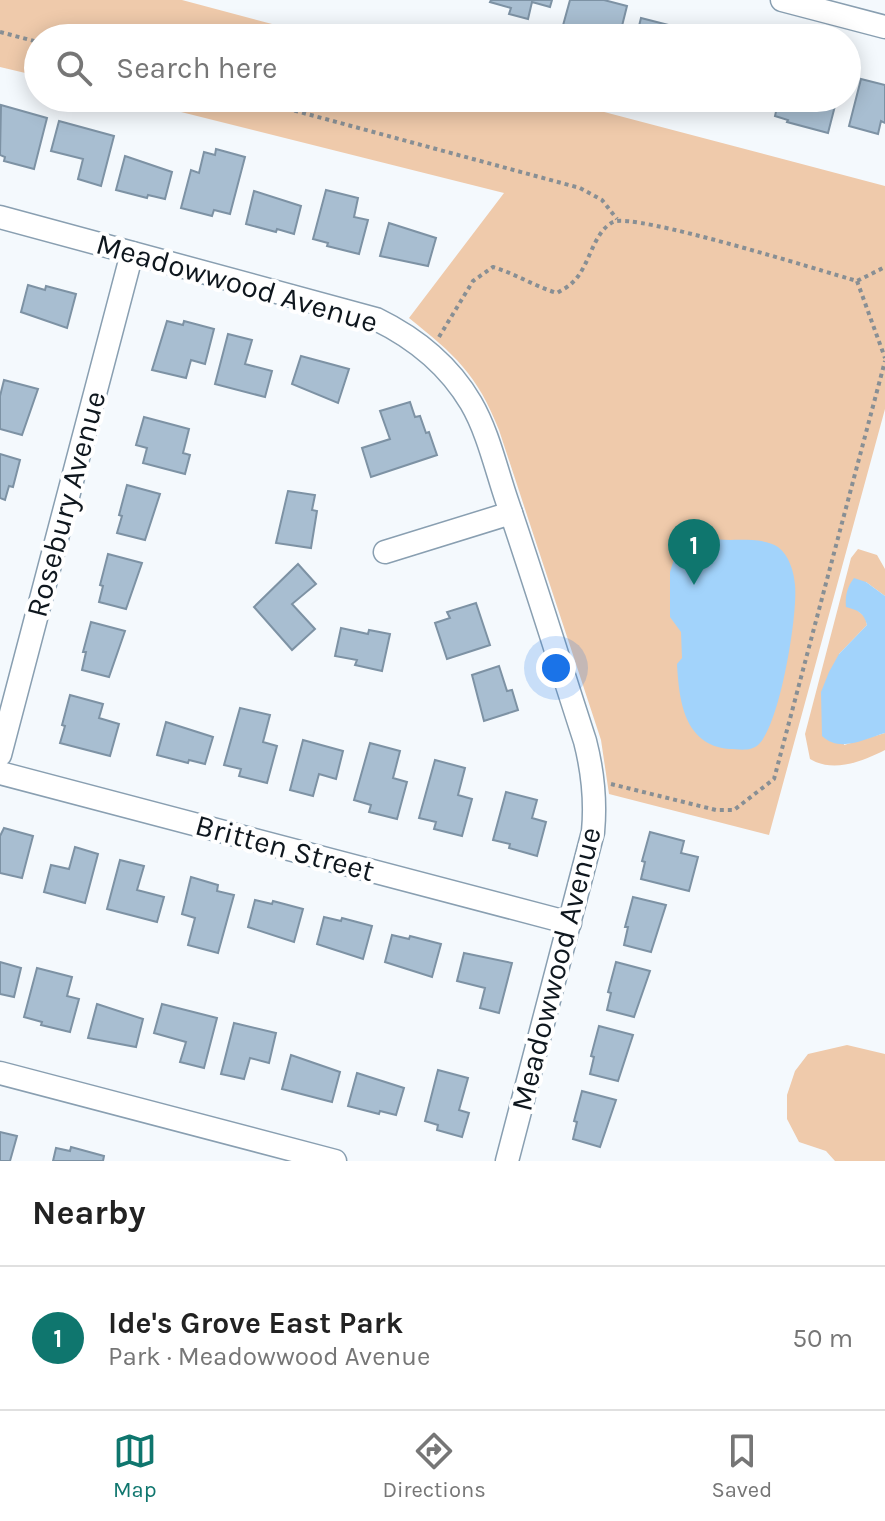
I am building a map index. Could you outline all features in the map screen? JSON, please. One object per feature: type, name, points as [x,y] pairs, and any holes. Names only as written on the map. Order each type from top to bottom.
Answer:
[{"type":"street","points":[[782,0],[885,27]]},
{"type":"street","name":"Meadowwood Avenue","points":[[0,217],[365,315],[402,332],[428,351],[472,404],[585,741],[596,808],[593,832],[507,1161]]},
{"type":"street","name":"Rosebury Avenue","points":[[0,755],[132,253]]},
{"type":"street","points":[[385,552],[511,513]]},
{"type":"street","name":"Britten Street","points":[[0,773],[570,923]]},
{"type":"street","points":[[0,1073],[335,1161]]},
{"type":"path","points":[[0,32],[24,38]]},
{"type":"path","points":[[300,112],[580,188],[602,200],[617,220]]},
{"type":"path","points":[[428,351],[473,281],[493,267],[557,293],[574,282],[607,226],[617,220],[673,229],[857,281],[885,267]]},
{"type":"path","points":[[593,779],[716,810],[734,810],[774,779],[885,359],[857,281]]},
{"type":"shaded area","points":[[0,0],[182,0],[272,24],[24,24],[24,73],[0,67]]},
{"type":"shaded area","points":[[181,112],[604,112],[885,186],[885,409],[769,835],[609,794],[601,740],[499,430],[482,394],[463,367],[409,318],[504,193]]},
{"type":"shaded area","points":[[858,549],[877,555],[885,569],[885,596],[866,582],[857,610],[865,617],[867,625],[839,654],[844,745],[885,733],[885,750],[857,762],[828,765],[810,759],[805,734],[851,558]]},
{"type":"shaded area","points":[[847,1045],[885,1054],[885,1161],[835,1161],[826,1151],[799,1142],[787,1119],[787,1095],[795,1071],[808,1054]]},
{"type":"water","points":[[706,538],[771,543],[785,554],[795,585],[794,620],[780,694],[766,734],[758,745],[748,749],[714,746],[702,739],[693,730],[682,706],[677,664],[682,658],[681,632],[670,617],[670,572],[675,556],[686,545]]},
{"type":"water","points":[[854,578],[866,582],[885,596],[885,733],[852,743],[836,744],[822,736],[821,692],[839,654],[867,625],[860,613],[846,607],[847,592]]},
{"type":"building","points":[[491,0],[552,0],[550,7],[532,2],[528,19],[509,14],[511,8]]},
{"type":"building","points":[[570,0],[604,0],[627,6],[622,24],[563,24]]},
{"type":"building","points":[[641,18],[665,24],[640,24]]},
{"type":"building","points":[[861,79],[885,85],[885,123],[881,121],[878,134],[849,126],[853,112],[861,112]]},
{"type":"building","points":[[1,105],[47,118],[34,169],[4,161],[5,157],[0,155]]},
{"type":"building","points":[[776,112],[833,112],[828,133],[775,116]]},
{"type":"building","points":[[59,121],[114,136],[101,186],[78,179],[83,159],[51,151]]},
{"type":"building","points":[[216,149],[245,157],[230,214],[214,210],[212,216],[181,208],[191,170],[199,173],[204,152],[215,155]]},
{"type":"building","points":[[125,156],[172,172],[165,199],[116,190]]},
{"type":"building","points":[[326,190],[358,198],[354,217],[368,220],[359,254],[313,239]]},
{"type":"building","points":[[254,191],[301,206],[294,234],[246,224]]},
{"type":"building","points":[[389,223],[436,238],[428,266],[380,256]]},
{"type":"building","points":[[28,285],[76,294],[67,328],[21,312]]},
{"type":"building","points":[[167,321],[183,325],[184,321],[214,329],[205,364],[191,360],[186,378],[152,370]]},
{"type":"building","points":[[228,334],[252,340],[245,364],[272,371],[265,397],[215,384]]},
{"type":"building","points":[[301,356],[349,369],[338,403],[292,384]]},
{"type":"building","points":[[4,380],[38,389],[22,435],[0,429],[0,396]]},
{"type":"building","points":[[410,402],[415,417],[420,416],[426,433],[429,432],[437,455],[371,477],[362,448],[390,439],[380,411]]},
{"type":"building","points":[[144,417],[189,429],[183,453],[190,455],[185,474],[143,463],[147,448],[136,445]]},
{"type":"building","points":[[0,454],[20,460],[13,487],[9,486],[5,500],[0,498]]},
{"type":"building","points":[[127,485],[160,494],[145,540],[117,533]]},
{"type":"building","points":[[288,491],[315,495],[312,510],[317,511],[311,548],[276,543]]},
{"type":"building","points":[[108,554],[142,563],[126,609],[99,602]]},
{"type":"building","points":[[298,564],[316,584],[292,604],[315,629],[292,650],[254,607]]},
{"type":"building","points":[[476,603],[490,645],[447,659],[435,623],[450,618],[447,612]]},
{"type":"building","points":[[91,622],[125,631],[109,677],[82,670]]},
{"type":"building","points":[[341,628],[368,634],[369,630],[390,634],[382,671],[355,665],[357,660],[335,656]]},
{"type":"building","points":[[499,666],[507,691],[512,690],[518,710],[484,721],[472,675]]},
{"type":"building","points":[[70,695],[103,704],[99,718],[119,724],[110,756],[60,743]]},
{"type":"building","points":[[240,708],[270,715],[263,742],[277,746],[267,783],[239,776],[241,769],[224,765]]},
{"type":"building","points":[[166,722],[213,737],[205,764],[157,755]]},
{"type":"building","points":[[303,740],[343,751],[336,779],[319,774],[313,796],[290,790]]},
{"type":"building","points":[[370,743],[400,751],[393,778],[407,782],[397,819],[369,812],[371,805],[354,800]]},
{"type":"building","points":[[435,760],[465,768],[458,795],[472,799],[462,836],[434,829],[436,822],[419,818]]},
{"type":"building","points":[[506,792],[537,800],[532,818],[546,822],[537,856],[493,840]]},
{"type":"building","points":[[4,828],[33,836],[22,878],[0,873],[0,836]]},
{"type":"building","points":[[650,832],[684,841],[681,853],[698,857],[689,891],[641,879],[645,862],[642,861]]},
{"type":"building","points":[[75,847],[98,854],[85,903],[44,892],[51,865],[69,869]]},
{"type":"building","points":[[120,860],[144,866],[137,890],[164,897],[157,922],[107,909]]},
{"type":"building","points":[[191,877],[218,885],[217,891],[234,895],[218,953],[188,945],[195,918],[182,914]]},
{"type":"building","points":[[633,897],[666,905],[651,952],[624,945]]},
{"type":"building","points":[[255,900],[303,909],[294,942],[248,927]]},
{"type":"building","points":[[324,917],[372,926],[363,959],[317,944]]},
{"type":"building","points":[[392,935],[441,944],[432,977],[385,962]]},
{"type":"building","points":[[464,953],[512,963],[499,1013],[480,1008],[485,988],[457,981]]},
{"type":"building","points":[[0,962],[21,968],[14,997],[0,994]]},
{"type":"building","points":[[616,962],[650,971],[634,1017],[607,1010]]},
{"type":"building","points":[[37,968],[72,977],[67,996],[79,999],[70,1032],[24,1017]]},
{"type":"building","points":[[97,1004],[143,1019],[136,1047],[88,1038]]},
{"type":"building","points":[[162,1004],[217,1018],[204,1068],[180,1062],[186,1042],[154,1033]]},
{"type":"building","points":[[234,1023],[276,1033],[269,1063],[250,1058],[244,1079],[221,1074]]},
{"type":"building","points":[[599,1026],[633,1035],[618,1081],[590,1074]]},
{"type":"building","points":[[291,1055],[340,1072],[332,1102],[282,1089]]},
{"type":"building","points":[[438,1070],[468,1078],[459,1110],[469,1113],[462,1137],[437,1130],[438,1125],[425,1121]]},
{"type":"building","points":[[357,1073],[404,1088],[396,1115],[348,1106]]},
{"type":"building","points":[[582,1091],[616,1100],[600,1147],[573,1139]]},
{"type":"building","points":[[0,1132],[17,1136],[10,1161],[0,1161]]},
{"type":"building","points":[[71,1147],[104,1156],[103,1161],[53,1161],[56,1148],[70,1151]]},
{"type":"place","name":"Ide's Grove East Park","points":[[694,585]]}]
